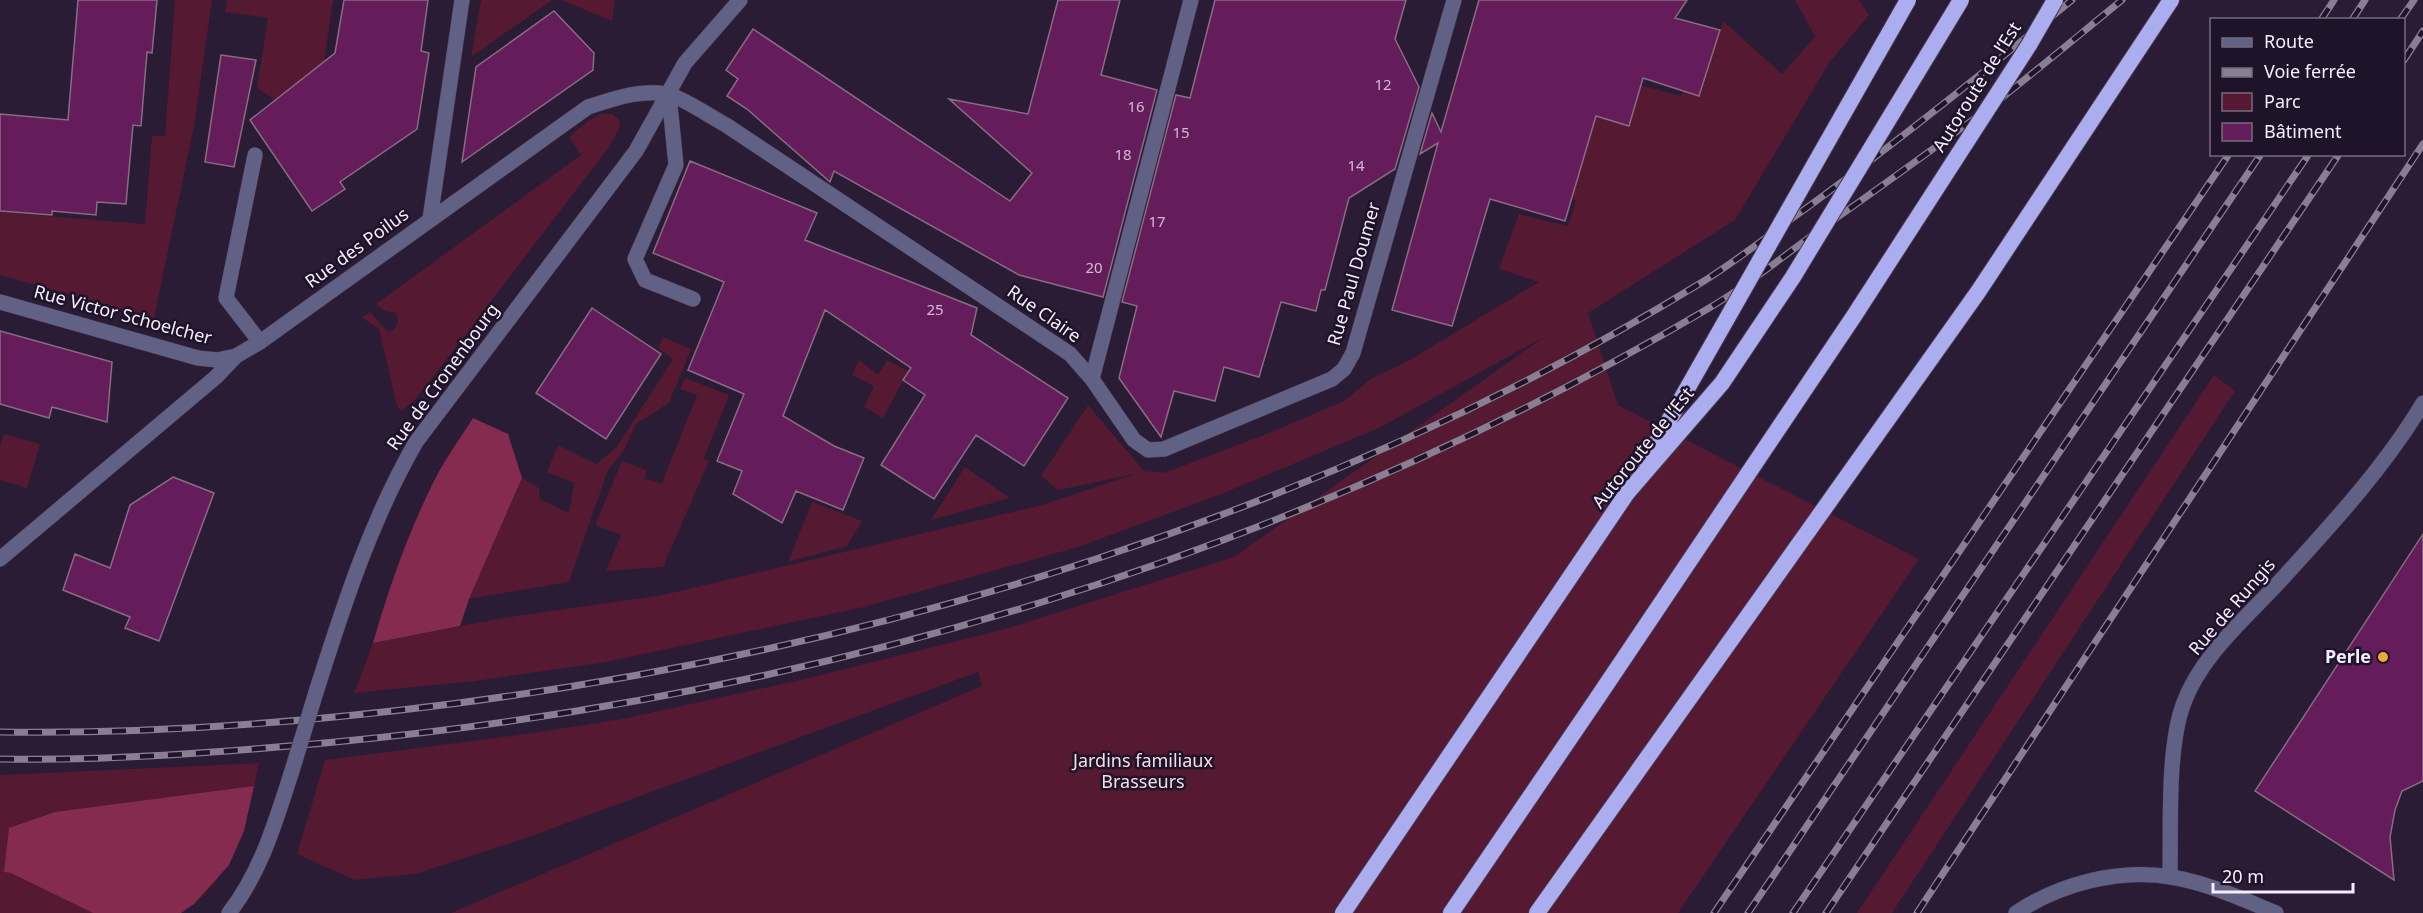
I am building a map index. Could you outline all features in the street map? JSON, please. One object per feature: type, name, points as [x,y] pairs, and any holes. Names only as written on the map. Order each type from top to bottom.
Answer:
[{"type":"highway","points":[[1627,494],[1908,0]]},
{"type":"highway","name":"Autoroute de l’Est","points":[[1343,913],[1627,494],[1722,383],[1793,277],[1961,0]]},
{"type":"highway","name":"Autoroute de l’Est","points":[[1451,913],[1861,306],[2029,45],[2055,0]]},
{"type":"highway","points":[[1537,913],[1978,292],[2171,0]]},
{"type":"street","points":[[430,219],[462,0]]},
{"type":"street","points":[[693,299],[645,280],[635,259],[676,165],[669,94],[685,63],[740,0]]},
{"type":"street","name":"Rue Claire","points":[[1092,379],[1191,0]]},
{"type":"street","name":"Rue Paul Doumer","points":[[1092,379],[1134,440],[1148,450],[1164,449],[1332,379],[1344,369],[1353,353],[1454,0]]},
{"type":"street","name":"Rue des Poilus","points":[[0,559],[216,377],[236,356],[260,342],[588,106],[623,96],[648,93],[669,94]]},
{"type":"street","name":"Rue Claire","points":[[669,94],[726,124],[1070,354],[1092,379]]},
{"type":"street","name":"Rue de Cronenbourg","points":[[229,913],[255,873],[269,842],[351,581],[393,482],[416,442],[636,151],[669,94]]},
{"type":"street","points":[[255,155],[226,298],[260,342]]},
{"type":"street","name":"Rue Victor Schoelcher","points":[[0,302],[198,358],[217,360],[236,356]]},
{"type":"street","name":"Rue de Rungis","points":[[2170,876],[2176,732],[2183,704],[2196,678],[2220,646],[2378,469],[2423,403]]},
{"type":"street","points":[[2016,913],[2038,899],[2068,887],[2105,878],[2138,875],[2170,876],[2224,891],[2276,913]]},
{"type":"green space","points":[[175,0],[212,0],[194,126],[154,318],[0,275],[0,212],[145,224],[152,136],[165,136]]},
{"type":"green space","points":[[227,0],[333,0],[322,76],[279,103],[257,88],[268,18],[225,12]]},
{"type":"green space","points":[[481,0],[552,0],[471,57]]},
{"type":"green space","points":[[561,0],[615,0],[612,21]]},
{"type":"green space","name":"Jardins familiaux Brasseurs","points":[[1795,0],[1859,0],[1869,15],[1829,63],[1735,220],[1588,313],[1618,405],[1919,559],[1678,913],[451,913],[982,686],[978,672],[526,838],[415,874],[355,880],[297,854],[325,760],[622,719],[805,679],[1005,629],[1234,557],[1544,337],[1381,427],[1224,493],[1078,547],[864,607],[606,662],[475,681],[354,693],[373,643],[503,618],[663,595],[1042,505],[1135,474],[1058,490],[1041,476],[1088,405],[1144,471],[1164,473],[1269,433],[1344,401],[1372,378],[1408,361],[1539,282],[1499,269],[1519,214],[1568,226],[1576,200],[1535,188],[1595,116],[1629,125],[1640,85],[1681,96],[1683,91],[1700,96],[1723,21],[1782,74],[1815,37]]},
{"type":"green space","points":[[601,114],[612,114],[619,119],[620,127],[609,147],[430,381],[412,403],[401,410],[397,406],[379,329],[362,318],[370,312],[384,328],[392,331],[398,320],[396,313],[385,311],[376,304],[581,155],[569,137],[588,121]]},
{"type":"green space","points":[[663,337],[691,349],[669,403],[636,424],[623,452],[608,470],[569,582],[469,599],[522,478],[539,488],[540,499],[569,513],[574,483],[547,472],[558,445],[596,464],[616,448],[673,359],[658,348]]},
{"type":"green space","points":[[859,360],[878,375],[887,360],[908,371],[883,418],[864,407],[874,386],[852,375]]},
{"type":"green space","points":[[2214,375],[2235,391],[1892,913],[1857,913]]},
{"type":"green space","points":[[685,378],[729,395],[704,458],[709,461],[663,567],[606,571],[621,535],[595,525],[622,461],[647,470],[644,479],[662,483],[697,395],[680,389]]},
{"type":"green space","points":[[4,434],[40,444],[27,488],[0,480],[0,446]]},
{"type":"green space","points":[[965,467],[1010,498],[931,520]]},
{"type":"green space","points":[[812,502],[862,521],[847,546],[788,562]]},
{"type":"green space","points":[[259,763],[243,828],[227,865],[200,898],[181,913],[0,913],[0,775]]},
{"type":"shaded area","points":[[473,418],[508,434],[522,478],[469,599],[460,626],[373,643],[407,540],[438,473]]},
{"type":"shaded area","points":[[254,786],[244,831],[229,865],[194,904],[181,913],[93,913],[11,873],[4,872],[9,828],[55,812]]},
{"type":"building","points":[[78,0],[157,0],[152,53],[147,52],[141,126],[133,125],[126,204],[97,202],[96,215],[52,211],[52,215],[0,211],[0,114],[68,120]]},
{"type":"building","points":[[344,0],[428,0],[421,51],[429,53],[417,129],[340,182],[345,189],[312,211],[250,120],[335,53]]},
{"type":"building","points":[[1058,0],[1120,0],[1101,75],[1157,90],[1103,297],[1019,275],[834,171],[830,182],[747,109],[727,96],[738,79],[726,70],[753,29],[1010,201],[1032,173],[949,99],[1028,114]]},
{"type":"building","points":[[1215,0],[1406,0],[1395,39],[1419,87],[1395,169],[1349,198],[1325,290],[1321,290],[1316,311],[1281,302],[1259,377],[1224,367],[1215,401],[1174,391],[1161,437],[1119,378],[1137,306],[1122,302],[1176,95],[1190,98]]},
{"type":"building","points":[[1479,0],[1687,0],[1675,18],[1720,30],[1699,96],[1643,78],[1629,126],[1596,116],[1565,221],[1490,199],[1452,326],[1392,310],[1438,143],[1420,154],[1432,113],[1441,132]]},
{"type":"building","points":[[554,11],[594,53],[593,70],[462,162],[476,67]]},
{"type":"building","points":[[221,55],[256,60],[234,167],[205,162]]},
{"type":"building","points":[[690,161],[817,213],[805,240],[977,308],[971,335],[1068,398],[1024,466],[976,435],[934,499],[881,465],[925,395],[903,380],[911,368],[825,310],[783,416],[834,446],[864,458],[843,510],[796,491],[782,523],[733,494],[742,471],[717,461],[744,394],[688,370],[724,282],[653,253]]},
{"type":"building","points":[[592,308],[661,354],[606,439],[536,393]]},
{"type":"building","points":[[0,331],[112,362],[107,422],[52,407],[49,418],[0,404]]},
{"type":"building","points":[[173,477],[214,493],[159,641],[125,628],[130,617],[63,590],[75,554],[110,568],[130,505]]},
{"type":"building","name":"Perle","points":[[2423,534],[2423,781],[2402,791],[2395,810],[2390,837],[2394,880],[2255,791]]},
{"type":"railway","points":[[0,732],[113,731],[282,722],[451,704],[614,679],[777,647],[939,606],[1100,558],[1257,501],[1411,436],[1560,363],[1704,281],[1860,168],[2072,0]]},
{"type":"railway","points":[[0,759],[126,757],[335,742],[516,720],[694,690],[871,650],[1044,602],[1214,543],[1381,476],[1544,398],[1704,311],[1748,283],[1978,116],[2122,0]]},
{"type":"railway","points":[[2322,18],[2334,0]]},
{"type":"railway","points":[[2353,18],[2365,0]]},
{"type":"railway","points":[[2401,18],[2414,0]]},
{"type":"railway","points":[[2405,58],[2423,31]]},
{"type":"railway","points":[[1917,913],[2423,144]]},
{"type":"railway","points":[[1714,913],[2228,156]]},
{"type":"railway","points":[[1748,913],[2260,156]]},
{"type":"railway","points":[[1793,913],[2308,156]]},
{"type":"railway","points":[[1826,913],[2338,156]]},
{"type":"place","name":"Perle","points":[[2383,657]]}]
